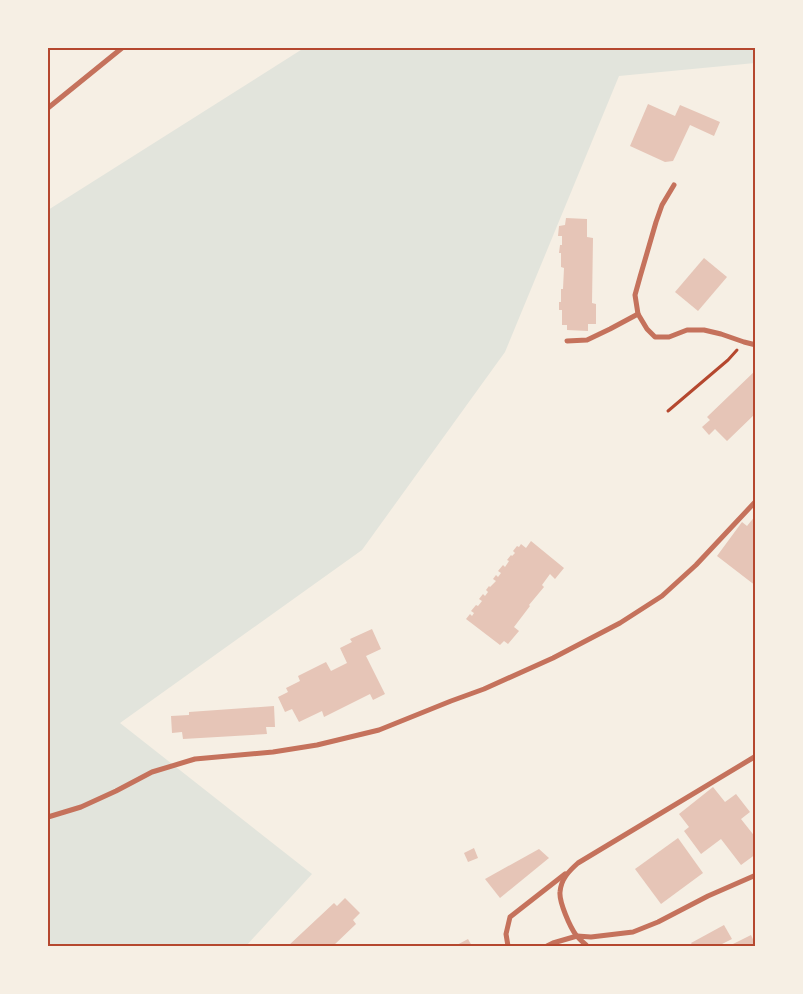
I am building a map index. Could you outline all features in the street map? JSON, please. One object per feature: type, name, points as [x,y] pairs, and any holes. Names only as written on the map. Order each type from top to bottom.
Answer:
[{"type":"street","points":[[48,108],[122,48]]},
{"type":"street","points":[[674,185],[662,205],[640,277],[635,295],[638,314],[647,329],[655,337],[669,338],[687,330],[704,330],[756,345]]},
{"type":"street","points":[[567,341],[587,340],[638,314]]},
{"type":"street","points":[[48,817],[81,807],[152,772],[195,759],[273,752],[316,745],[379,730],[484,689],[553,658],[620,624],[662,596],[696,565],[756,501]]},
{"type":"street","points":[[508,946],[506,934],[510,917],[578,864],[756,756]]},
{"type":"street","points":[[569,871],[562,882],[559,893],[563,907],[577,936],[588,946]]},
{"type":"street","points":[[547,946],[577,936],[592,937],[633,932],[756,875]]},
{"type":"path","points":[[668,411],[728,360],[744,342]]},
{"type":"shaded area","points":[[304,48],[755,48],[755,63],[619,76],[505,352],[362,550],[120,723],[312,874],[246,946],[48,946],[48,210]]},
{"type":"building","points":[[648,104],[675,116],[680,105],[720,122],[714,136],[690,125],[673,161],[665,162],[630,146]]},
{"type":"building","points":[[566,218],[587,219],[587,237],[593,238],[592,303],[596,304],[596,324],[588,324],[588,331],[567,330],[567,325],[562,325],[562,310],[559,310],[564,268],[561,267],[561,253],[559,253],[560,245],[562,245],[562,236],[558,236],[559,226],[565,225]]},
{"type":"building","points":[[704,258],[727,277],[698,311],[675,292]]},
{"type":"building","points":[[756,370],[756,413],[727,441],[715,429],[709,435],[702,427],[710,420],[707,417]]},
{"type":"building","points":[[756,515],[756,586],[717,556],[742,522],[747,526]]},
{"type":"building","points":[[531,541],[564,568],[555,579],[550,574],[542,585],[544,587],[514,627],[519,631],[508,644],[504,641],[500,645],[466,619],[470,614],[472,616],[474,613],[471,611],[482,601],[479,599],[483,594],[485,596],[488,592],[486,590],[496,581],[493,579],[501,573],[498,571],[503,565],[505,567],[509,561],[507,560],[515,553],[513,551],[517,546],[519,547],[521,544],[526,548]]},
{"type":"building","points":[[372,629],[381,649],[366,656],[385,694],[373,700],[370,694],[324,717],[322,711],[299,722],[292,709],[285,712],[278,697],[288,692],[286,688],[300,681],[298,676],[326,662],[331,671],[347,663],[340,648],[352,642],[350,639]]},
{"type":"building","points":[[274,706],[275,727],[266,727],[267,734],[183,739],[182,732],[172,733],[171,716],[189,715],[189,712]]},
{"type":"building","points":[[713,787],[725,802],[736,794],[750,812],[741,819],[756,838],[756,854],[741,865],[721,839],[701,854],[684,831],[689,827],[679,814]]},
{"type":"building","points":[[678,838],[703,873],[661,904],[635,869]]},
{"type":"building","points":[[474,848],[478,858],[468,862],[464,853]]},
{"type":"building","points":[[539,849],[549,858],[500,898],[485,879]]},
{"type":"building","points":[[345,898],[360,913],[353,920],[356,924],[333,946],[288,946],[334,903],[337,906]]},
{"type":"building","points":[[724,925],[732,939],[718,946],[693,946],[691,943]]},
{"type":"building","points":[[751,935],[756,946],[729,946]]},
{"type":"building","points":[[468,939],[472,946],[455,946]]}]
